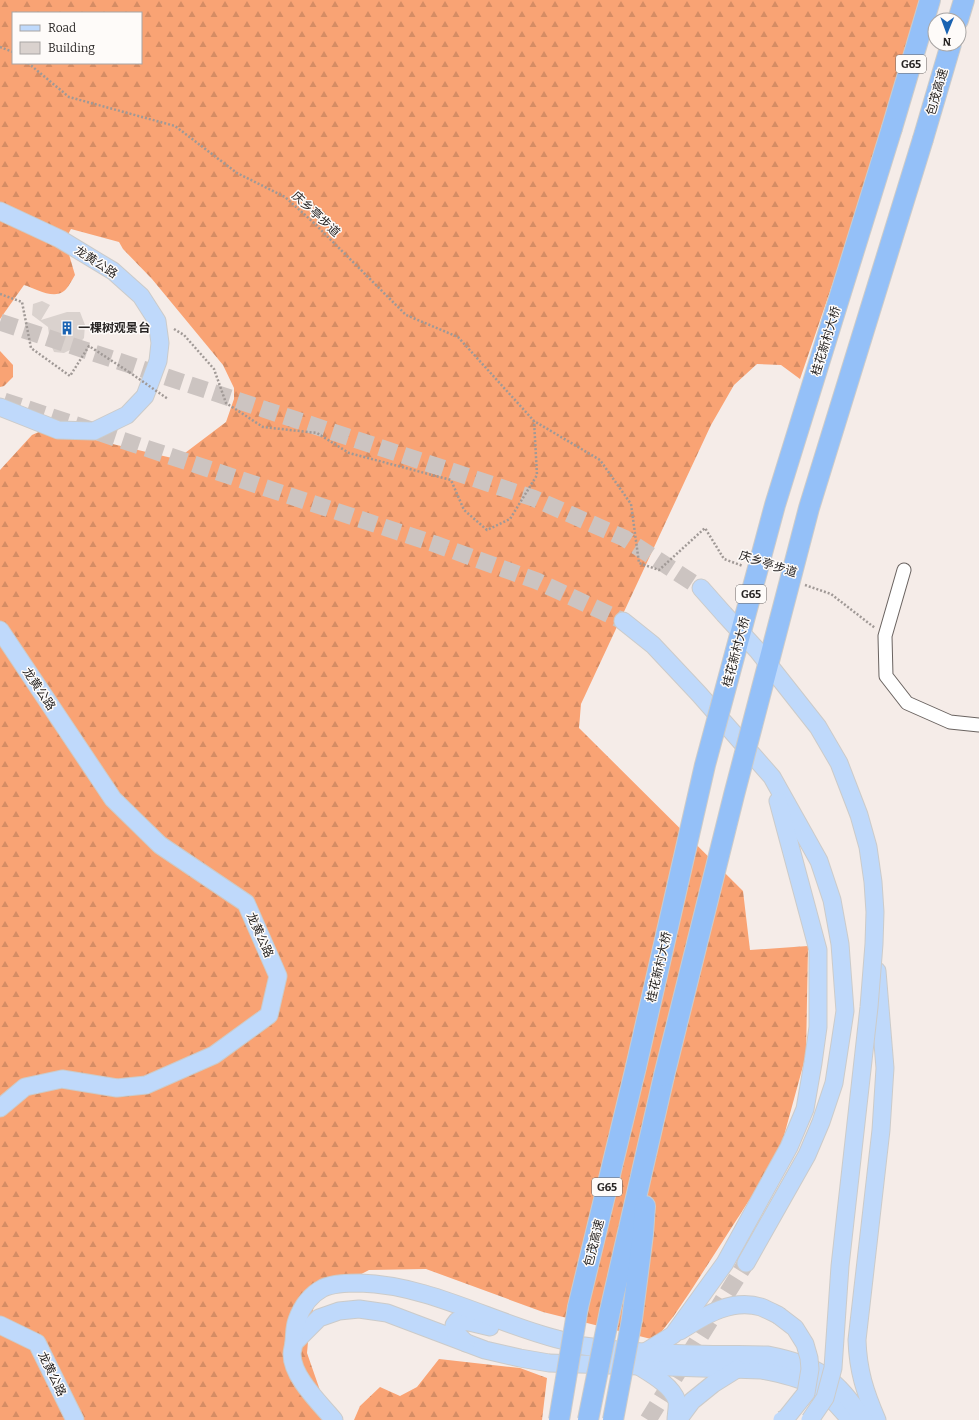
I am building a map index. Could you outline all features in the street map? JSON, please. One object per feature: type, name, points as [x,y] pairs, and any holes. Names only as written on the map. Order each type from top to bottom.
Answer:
[{"type":"highway","name":"桂花新村大桥","points":[[636,1067],[705,765],[771,521],[930,0]]},
{"type":"highway","points":[[960,12],[964,0]]},
{"type":"highway","name":"包茂高速","points":[[649,1144],[664,1076],[734,795],[809,508],[924,139],[949,52]]},
{"type":"highway","name":"包茂高速","points":[[559,1420],[578,1307],[636,1067]]},
{"type":"highway","points":[[613,1420],[632,1319],[643,1234],[649,1144]]},
{"type":"highway","name":"G65","points":[[588,1420],[610,1311],[649,1144]]},
{"type":"main road","name":"龙黄公路","points":[[0,211],[60,239],[113,271],[141,296],[157,322],[160,343],[158,361],[145,396],[127,416],[94,431],[58,430],[0,407]]},
{"type":"main road","points":[[701,588],[758,650],[818,727],[839,763],[859,815],[868,847],[873,882],[876,912],[869,1007],[840,1266],[833,1368],[825,1398],[810,1420]]},
{"type":"main road","points":[[623,621],[653,645],[699,694],[772,777],[819,860],[832,900],[840,944],[845,1010],[834,1083],[821,1122],[806,1155],[746,1263]]},
{"type":"main road","name":"龙黄公路","points":[[0,630],[113,799],[160,845],[246,903],[278,976],[269,1015],[214,1055],[146,1085],[117,1088],[62,1079],[25,1087],[0,1108]]},
{"type":"main road","points":[[673,1335],[725,1263],[788,1147],[805,1109],[813,1064],[818,1027],[818,950],[772,777]]},
{"type":"main road","points":[[874,944],[885,1068],[881,1130],[857,1340],[858,1361],[866,1395],[877,1420]]},
{"type":"main road","points":[[334,1420],[311,1393],[297,1372],[292,1354],[295,1327],[300,1310],[310,1296],[324,1288],[346,1283],[392,1286],[429,1294],[536,1334],[643,1359],[735,1370],[761,1370],[802,1379],[832,1398],[850,1420]]},
{"type":"main road","points":[[643,1359],[673,1335],[708,1314],[732,1306],[760,1307],[778,1315],[795,1328],[805,1344],[809,1358],[810,1369],[806,1393],[786,1418],[782,1420]]},
{"type":"main road","points":[[294,1343],[319,1318],[339,1312],[359,1309],[387,1313],[492,1352],[549,1362],[768,1355],[807,1365],[824,1374],[839,1387],[864,1420]]},
{"type":"main road","points":[[467,1343],[454,1331],[454,1325],[457,1321],[469,1322],[526,1336],[559,1340]]},
{"type":"main road","name":"龙黄公路","points":[[0,1325],[37,1343],[75,1420]]},
{"type":"main road","points":[[677,1420],[692,1401],[713,1384],[735,1370],[768,1355]]},
{"type":"main road","points":[[643,1359],[667,1387],[677,1402],[677,1420]]},
{"type":"street","points":[[904,570],[885,636],[886,676],[906,702],[950,722],[979,726]]},
{"type":"path","points":[[0,47],[12,52]]},
{"type":"path","name":"庆乡亭步道","points":[[29,64],[70,97],[175,126],[237,173],[285,197],[313,222],[406,315],[458,337],[534,421],[600,460],[631,504],[638,563],[659,570],[705,528],[724,560],[745,566]]},
{"type":"path","points":[[0,294],[22,302],[31,348],[70,376],[89,346],[168,399]]},
{"type":"path","points":[[157,322],[184,335],[214,369],[226,403],[263,427],[318,433],[348,453],[451,480],[464,510],[487,530],[510,519],[537,475],[534,421]]},
{"type":"path","name":"庆乡亭步道","points":[[802,585],[831,594],[885,636]]},
{"type":"green space","points":[[0,0],[928,0],[912,52],[800,379],[781,365],[757,364],[734,385],[711,425],[581,704],[579,728],[743,891],[750,950],[808,946],[806,1055],[779,1154],[690,1292],[655,1340],[543,1312],[426,1269],[369,1270],[319,1296],[314,1305],[309,1330],[307,1353],[323,1399],[340,1420],[0,1420],[0,470],[32,435],[41,431],[53,430],[172,458],[181,456],[226,422],[234,399],[234,388],[223,365],[152,279],[123,249],[119,242],[71,229],[66,238],[75,275],[67,288],[60,293],[49,294],[24,285],[0,319]]},
{"type":"green space","points":[[0,351],[13,365],[13,377],[4,386],[0,387]]},
{"type":"green space","points":[[439,1359],[520,1368],[547,1378],[542,1420],[354,1420],[360,1406],[380,1387],[400,1396],[417,1387]]},
{"type":"building","name":"一棵树观景台","points":[[42,301],[50,305],[41,320],[67,312],[80,312],[85,325],[84,338],[76,347],[64,353],[54,352],[50,342],[48,327],[32,315],[33,304]]},
{"type":"tunnel","points":[[0,322],[533,498],[624,538],[701,588]]},
{"type":"tunnel","points":[[4,401],[435,544],[537,581],[623,621]]},
{"type":"tunnel","points":[[648,1420],[746,1263]]},
{"type":"place","name":"一棵树观景台","points":[[67,328]]}]
